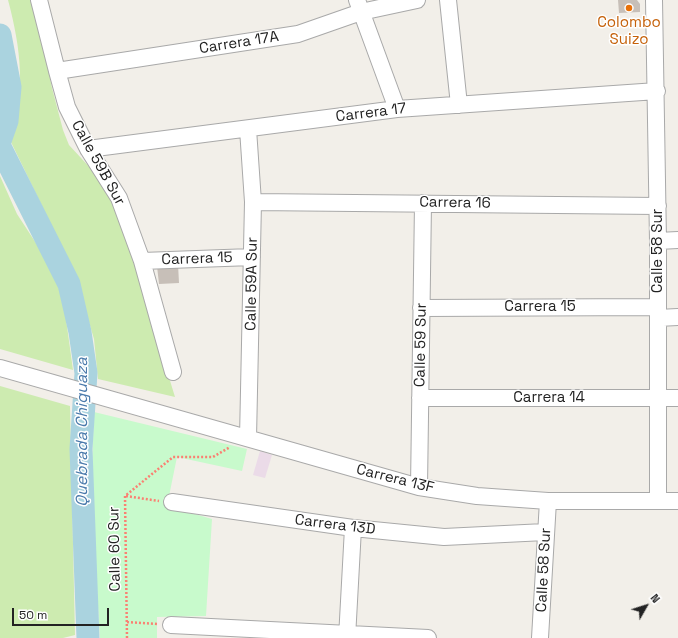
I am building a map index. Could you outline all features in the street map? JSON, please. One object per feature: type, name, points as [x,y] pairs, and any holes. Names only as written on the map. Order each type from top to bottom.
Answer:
[{"type":"street","name":"Calle 59B Sur","points":[[39,0],[56,71],[67,107],[88,149],[119,198],[142,261],[173,372]]},
{"type":"street","name":"Carrera 17A","points":[[56,71],[298,34],[359,6],[417,0]]},
{"type":"street","points":[[448,0],[459,105]]},
{"type":"street","name":"Calle 58 Sur","points":[[654,0],[657,91],[658,206],[658,501]]},
{"type":"street","points":[[359,6],[397,109]]},
{"type":"street","name":"Carrera 17","points":[[88,149],[397,109],[657,91]]},
{"type":"street","name":"Calle 59A Sur","points":[[248,129],[253,202],[248,438]]},
{"type":"street","name":"Carrera 16","points":[[253,202],[658,206]]},
{"type":"street","name":"Calle 59 Sur","points":[[419,487],[423,203]]},
{"type":"street","points":[[658,241],[678,240]]},
{"type":"street","name":"Carrera 15","points":[[142,261],[252,257]]},
{"type":"street","name":"Carrera 15","points":[[421,308],[658,312],[678,317]]},
{"type":"street","name":"Carrera 13F","points":[[0,368],[419,487],[476,496],[548,501],[678,502]]},
{"type":"street","name":"Carrera 14","points":[[420,398],[678,398]]},
{"type":"street","name":"Calle 58 Sur","points":[[540,638],[548,501]]},
{"type":"street","name":"Carrera 13D","points":[[172,502],[353,528],[444,537],[545,532]]},
{"type":"street","points":[[347,636],[353,528]]},
{"type":"street","points":[[171,625],[347,636],[428,638]]},
{"type":"path","name":"Calle 60 Sur","points":[[127,638],[125,496],[173,457],[212,457],[232,446]]},
{"type":"path","points":[[125,496],[172,502]]},
{"type":"path","points":[[127,622],[171,625]]},
{"type":"shaded area","points":[[260,451],[272,455],[265,478],[253,475]]},
{"type":"green space","points":[[8,0],[32,0],[63,130],[69,145],[106,185],[130,250],[175,397],[98,379],[94,339],[78,286],[57,237],[10,140],[18,104],[20,70],[19,53]]},
{"type":"green space","points":[[0,176],[17,214],[47,260],[62,290],[73,370],[0,349]]},
{"type":"green space","points":[[0,386],[70,406],[75,635],[63,638],[0,638]]},
{"type":"green space","points":[[94,412],[247,449],[242,471],[177,457],[167,506],[212,519],[206,616],[157,617],[157,638],[100,638],[91,494]]},
{"type":"building","name":"Colombo Suizo","points":[[618,0],[637,0],[640,4],[640,12],[619,13]]},
{"type":"building","points":[[178,264],[179,283],[159,284],[157,266]]},
{"type":"waterway","points":[[0,35],[10,87],[7,121],[0,141]]},
{"type":"waterway","name":"Quebrada Chiguaza","points":[[0,147],[69,284],[80,332],[86,373],[81,449],[88,638]]},
{"type":"place","name":"Colombo Suizo","points":[[629,8]]}]
